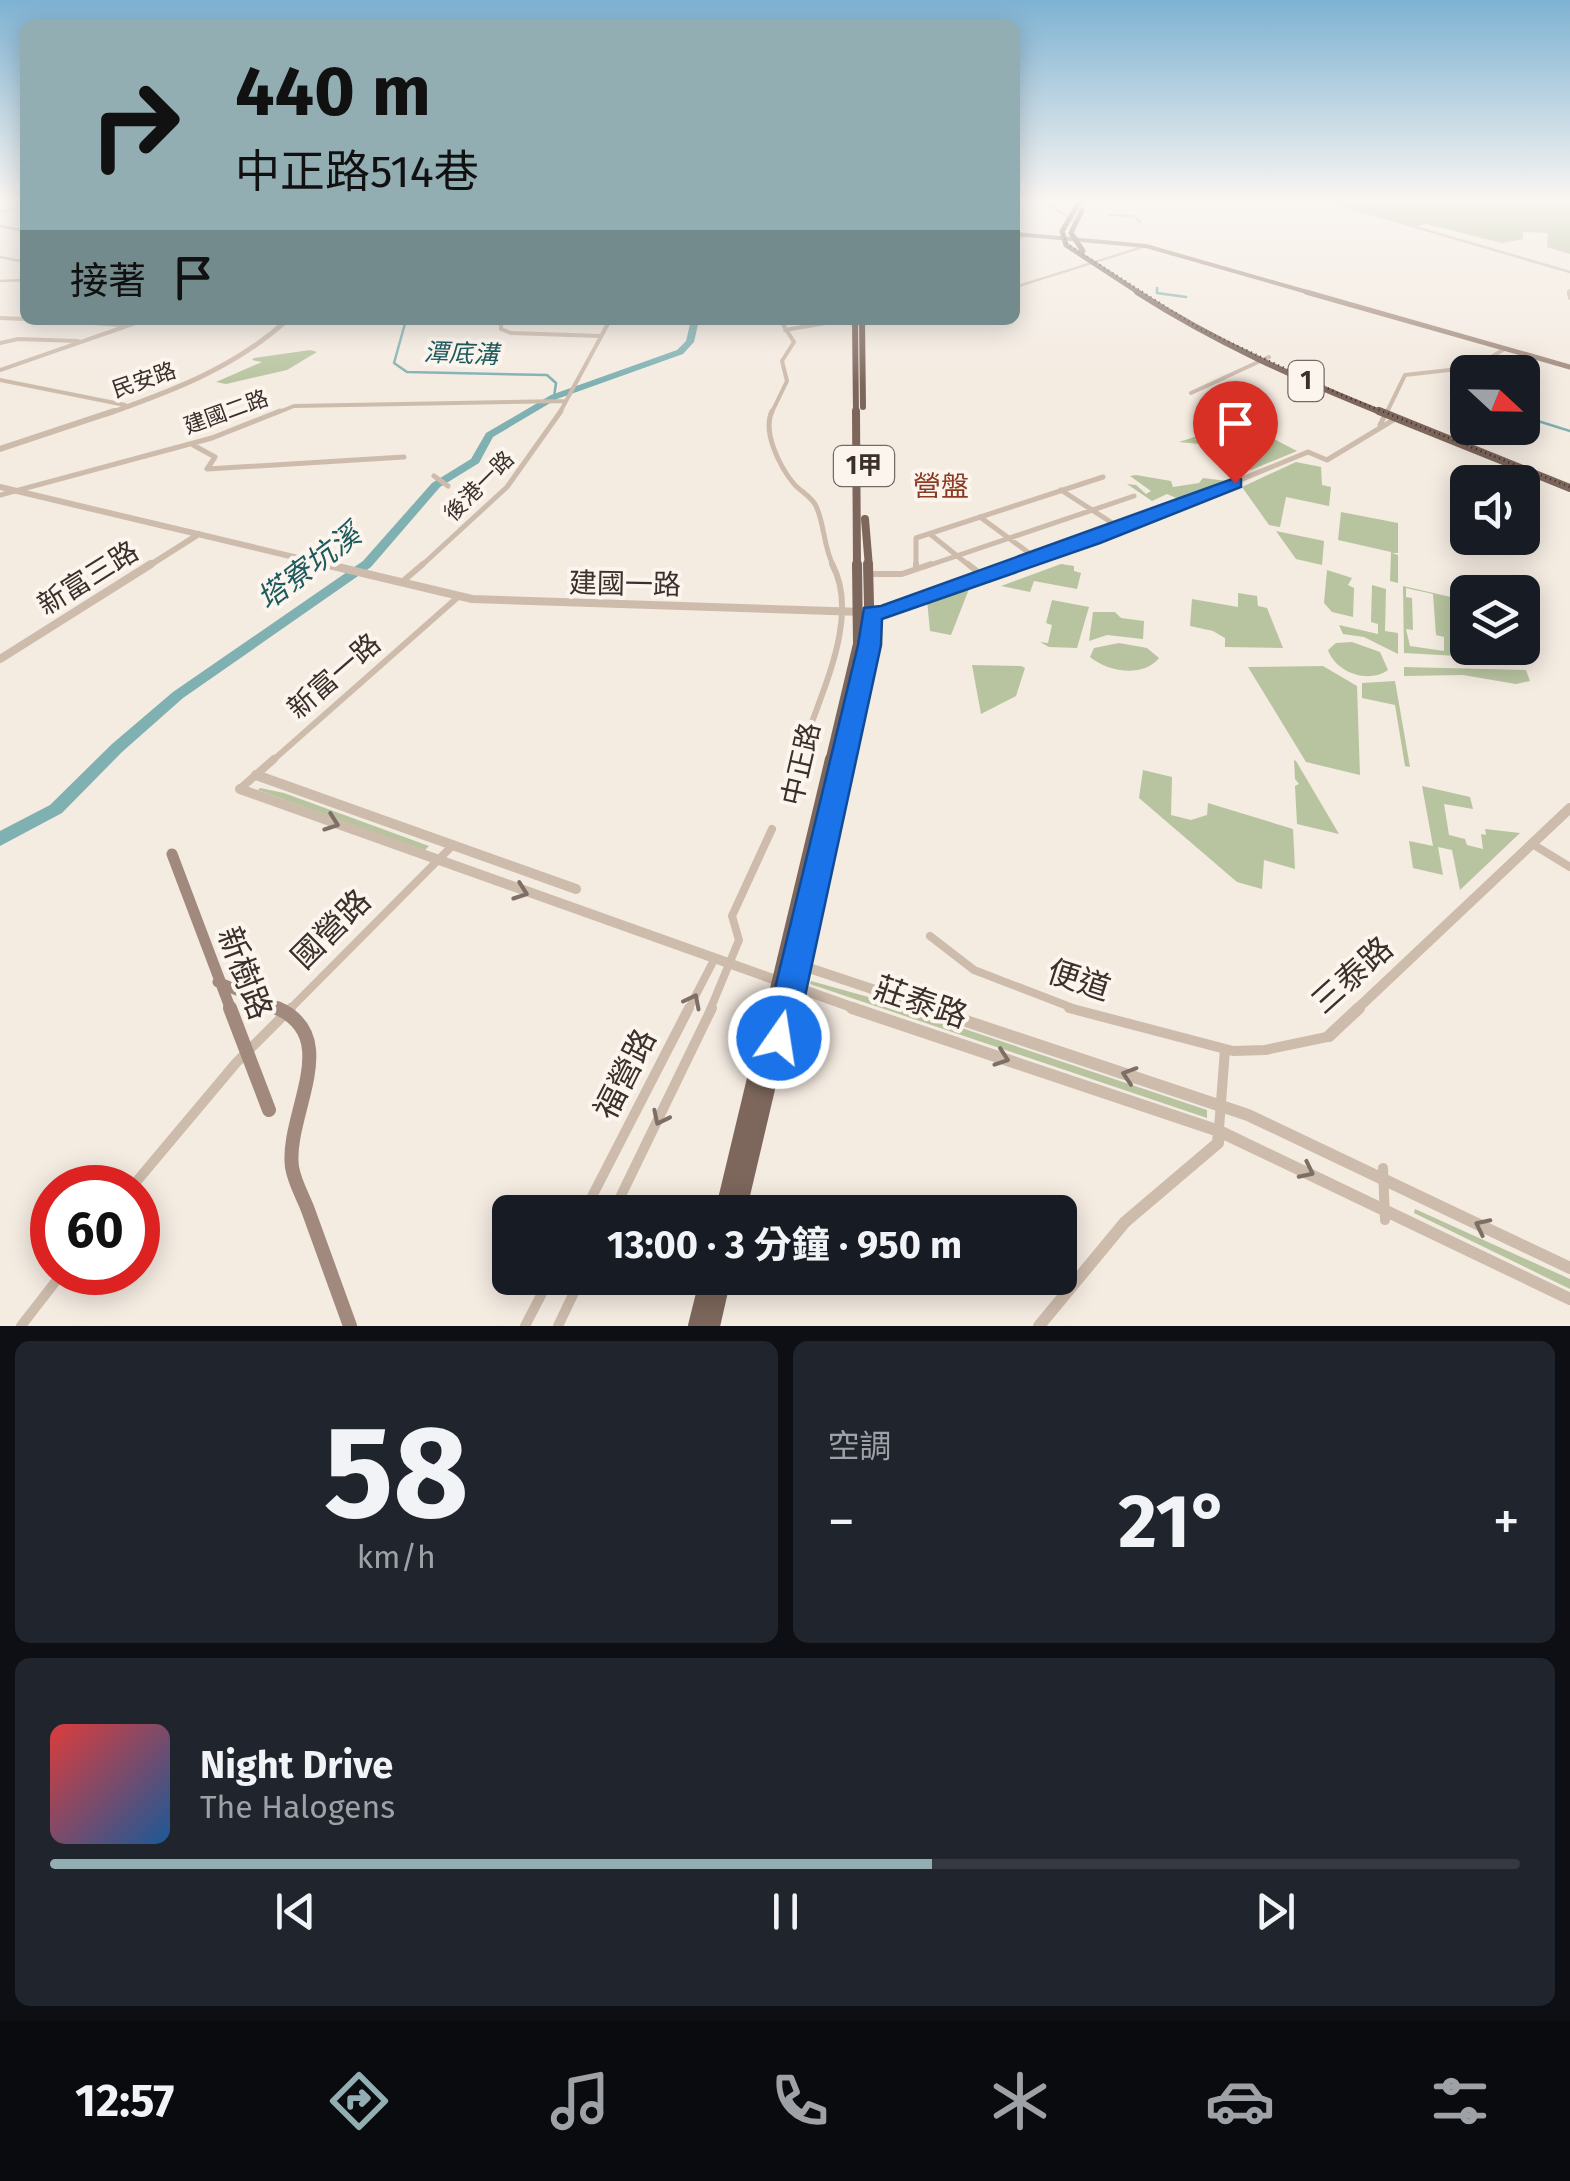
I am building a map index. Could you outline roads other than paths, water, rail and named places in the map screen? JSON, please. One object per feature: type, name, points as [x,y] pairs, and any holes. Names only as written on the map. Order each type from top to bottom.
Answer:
[{"type":"main road","name":"1","points":[[1093,261],[1188,318],[1266,358],[1390,415],[1570,485]]},
{"type":"main road","points":[[1198,261],[1570,367]]},
{"type":"main road","name":"中正路","points":[[741,1195],[784,984],[862,652],[870,574],[858,325]]},
{"type":"main road","name":"中正路","points":[[858,325],[866,612]]},
{"type":"main road","name":"新樹路","points":[[172,854],[269,1110]]},
{"type":"main road","points":[[218,982],[287,1012],[301,1024],[312,1048],[294,1129],[292,1168],[350,1326]]},
{"type":"main road","name":"中正路","points":[[728,1195],[784,984]]},
{"type":"main road","points":[[696,1326],[704,1295]]},
{"type":"main road","points":[[712,1326],[719,1295]]},
{"type":"street","points":[[1020,286],[1103,261]]},
{"type":"street","points":[[1532,261],[1570,272]]},
{"type":"street","points":[[1570,290],[1566,295],[1570,298]]},
{"type":"street","points":[[114,325],[127,326]]},
{"type":"street","points":[[0,370],[130,325]]},
{"type":"street","name":"民安路","points":[[0,449],[212,372],[265,340],[281,325]]},
{"type":"street","points":[[500,325],[500,329],[511,332],[601,336],[607,325]]},
{"type":"street","points":[[782,325],[794,342],[782,361],[787,380],[768,420],[769,434],[792,482],[816,505],[825,551],[842,582],[844,612],[806,739]]},
{"type":"street","points":[[784,330],[814,325]]},
{"type":"street","name":"後港一路","points":[[401,583],[499,497],[545,438],[601,336]]},
{"type":"street","points":[[0,343],[18,339],[84,341]]},
{"type":"street","points":[[866,612],[882,613],[1122,528],[1308,452],[1327,460],[1376,430],[1390,415],[1407,374],[1476,367],[1504,349]]},
{"type":"street","points":[[1191,393],[1266,358]]},
{"type":"street","points":[[0,380],[125,405]]},
{"type":"street","name":"建國二路","points":[[0,496],[192,444],[294,406],[564,400]]},
{"type":"street","points":[[192,444],[215,457],[207,469],[404,457]]},
{"type":"street","points":[[434,476],[448,486]]},
{"type":"street","points":[[916,570],[916,538],[1103,477]]},
{"type":"street","points":[[0,486],[200,534]]},
{"type":"street","points":[[1061,490],[1122,528]]},
{"type":"street","points":[[870,574],[916,570],[1134,496]]},
{"type":"street","points":[[980,517],[1037,558]]},
{"type":"street","name":"建國一路","points":[[200,534],[458,597],[514,604],[866,612]]},
{"type":"street","name":"新富三路","points":[[0,659],[200,534]]},
{"type":"street","points":[[929,534],[984,577]]},
{"type":"street","name":"新富一路","points":[[240,790],[458,597]]},
{"type":"street","points":[[256,775],[576,889]]},
{"type":"street","name":"莊泰路","points":[[240,790],[730,966],[1219,1132],[1570,1299]]},
{"type":"street","name":"三泰路","points":[[1225,1050],[1245,1052],[1329,1036],[1570,808]]},
{"type":"street","points":[[622,1195],[730,966],[739,940],[732,916],[772,829]]},
{"type":"street","points":[[1534,845],[1570,867]]},
{"type":"street","name":"國營路","points":[[150,1165],[246,1052],[452,846]]},
{"type":"street","name":"便道","points":[[930,936],[938,946],[977,969],[1034,996],[1225,1050]]},
{"type":"street","name":"福營路","points":[[593,1195],[714,960]]},
{"type":"street","name":"莊泰路","points":[[789,962],[1222,1105],[1383,1173],[1570,1268]]},
{"type":"street","points":[[1038,1326],[1125,1222],[1218,1143],[1225,1050]]},
{"type":"street","points":[[1383,1173],[1385,1214]]},
{"type":"street","points":[[21,1326],[45,1295]]},
{"type":"street","points":[[525,1326],[541,1295]]},
{"type":"street","points":[[558,1326],[574,1295]]},
{"type":"waterway","points":[[1157,288],[1157,293],[1186,297]]},
{"type":"waterway","name":"潭底溝","points":[[405,325],[394,363],[407,372],[547,375],[556,383],[554,397]]},
{"type":"waterway","name":"塔寮坑溪","points":[[0,839],[56,809],[178,695],[367,564],[436,485],[475,461],[489,435],[554,397],[680,352],[690,342],[694,325]]},
{"type":"waterway","points":[[1540,422],[1570,431]]},
{"type":"railway","points":[[1094,261],[1199,328],[1342,395],[1570,487]]},
{"type":"district","name":"營盤","points":[[941,486]]}]
